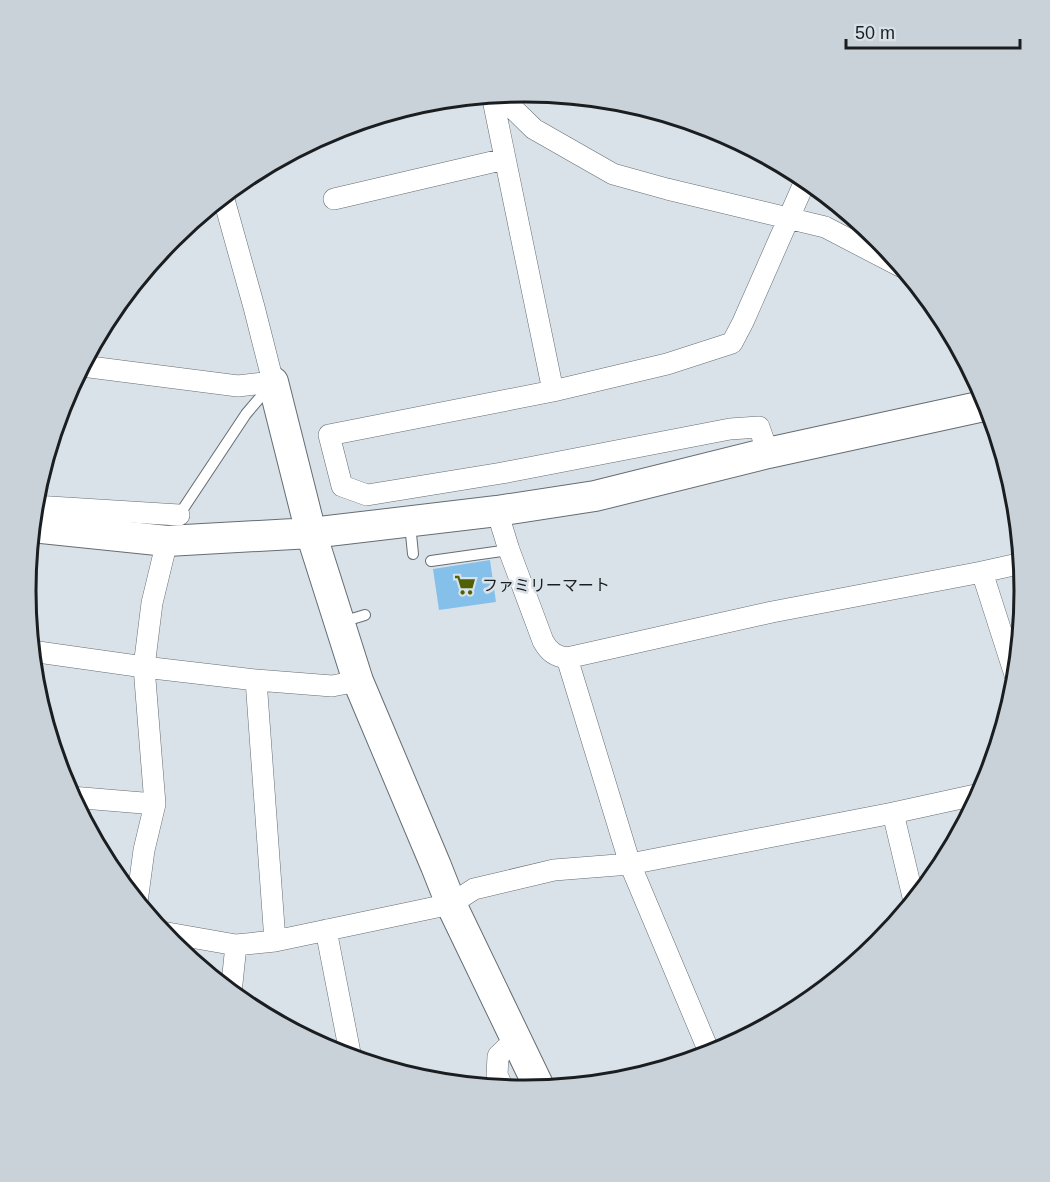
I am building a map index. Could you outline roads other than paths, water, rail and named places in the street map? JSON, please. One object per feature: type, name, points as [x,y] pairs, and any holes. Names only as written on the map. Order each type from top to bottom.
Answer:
[{"type":"street","points":[[494,103],[553,391]]},
{"type":"street","points":[[507,103],[534,129],[613,174],[825,227],[881,256]]},
{"type":"street","points":[[334,199],[505,159]]},
{"type":"street","points":[[768,453],[759,427],[730,429],[502,473],[367,495],[342,486],[329,435],[553,391],[667,364],[732,343],[802,188]]},
{"type":"street","points":[[225,205],[254,307],[310,533],[352,619],[358,681],[451,904],[535,1080]]},
{"type":"street","points":[[90,367],[238,386],[273,382]]},
{"type":"street","points":[[40,527],[173,528],[310,533],[497,511],[595,496],[768,453],[978,407]]},
{"type":"street","points":[[43,507],[173,528]]},
{"type":"street","points":[[497,511],[543,640],[548,649],[557,656],[567,658],[772,612],[1013,565]]},
{"type":"street","points":[[139,891],[144,850],[155,804],[144,667],[152,603],[173,528]]},
{"type":"street","points":[[982,572],[1010,658]]},
{"type":"street","points":[[40,652],[256,680],[332,686],[358,681]]},
{"type":"street","points":[[567,658],[630,864],[706,1045]]},
{"type":"street","points":[[256,680],[275,941]]},
{"type":"street","points":[[178,936],[236,945],[275,941],[451,904],[474,889],[554,870],[630,864],[969,796]]},
{"type":"street","points":[[82,798],[155,804]]},
{"type":"street","points":[[893,813],[912,891]]},
{"type":"street","points":[[326,930],[349,1047]]},
{"type":"street","points":[[232,983],[236,945]]},
{"type":"street","points":[[499,1079],[498,1056],[515,1040]]},
{"type":"lane","points":[[173,528],[246,414],[273,382]]},
{"type":"lane","points":[[410,522],[412,554]]},
{"type":"lane","points":[[431,561],[509,550]]},
{"type":"place","name":"ファミリーマート","points":[[465,585]]}]
